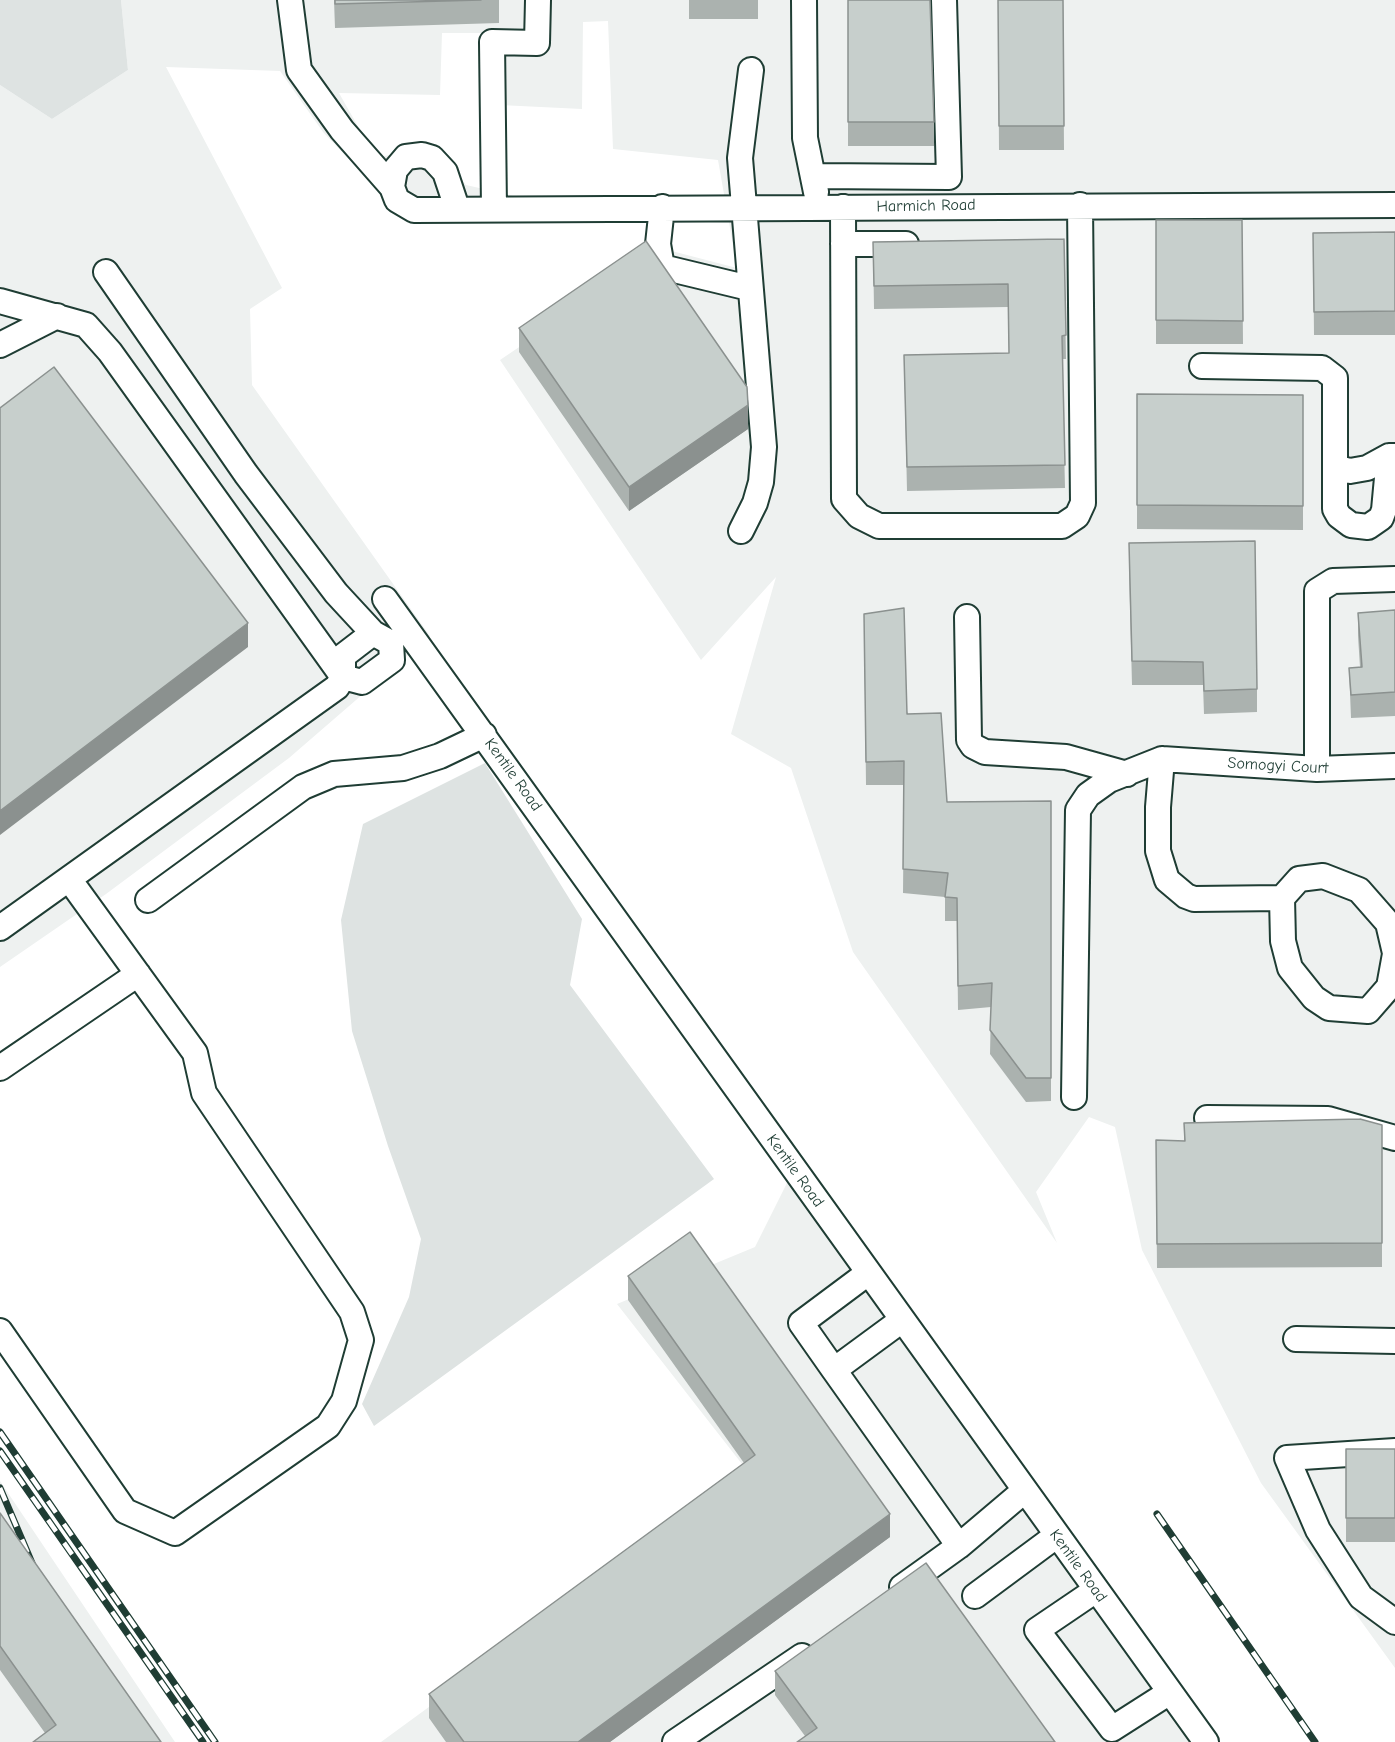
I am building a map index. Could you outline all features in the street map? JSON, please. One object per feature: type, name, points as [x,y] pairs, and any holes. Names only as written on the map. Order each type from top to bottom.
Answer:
[{"type":"street","name":"Harmich Road","points":[[290,0],[299,70],[342,130],[392,187],[397,200],[414,210],[818,206],[1395,205]]},
{"type":"street","points":[[494,208],[492,42],[537,43],[538,0]]},
{"type":"street","points":[[804,0],[805,138],[815,176],[818,206]]},
{"type":"street","points":[[944,0],[948,206]]},
{"type":"street","points":[[741,531],[761,482],[764,447],[742,207],[740,158],[751,70]]},
{"type":"street","points":[[392,187],[395,170],[406,158],[422,155],[432,158],[445,172],[457,208]]},
{"type":"street","points":[[815,176],[949,177]]},
{"type":"street","points":[[843,207],[843,499],[859,516],[879,526],[1062,526],[1077,516],[1083,503],[1069,242],[1080,205]]},
{"type":"street","points":[[662,207],[658,244],[662,267],[749,288]]},
{"type":"street","points":[[843,244],[926,244]]},
{"type":"street","points":[[0,301],[57,315],[86,325],[110,352],[343,677],[362,682],[392,660],[391,636],[336,593],[246,474],[106,272]]},
{"type":"street","points":[[0,345],[57,315]]},
{"type":"street","points":[[1202,366],[1322,368],[1335,378],[1335,509],[1339,516],[1351,525],[1368,527],[1381,518],[1392,456]]},
{"type":"street","points":[[1335,467],[1350,471],[1367,468],[1392,456]]},
{"type":"street","points":[[1317,769],[1317,591],[1333,581],[1395,579]]},
{"type":"street","name":"Kentile Road","points":[[385,599],[391,636],[484,735],[1170,1692],[1197,1739]]},
{"type":"street","points":[[967,617],[969,740],[973,746],[985,752],[1066,757],[1127,774]]},
{"type":"street","points":[[0,928],[338,687],[343,677],[343,656],[391,636]]},
{"type":"street","points":[[148,900],[303,787],[334,774],[403,768],[440,756],[484,735]]},
{"type":"street","points":[[1074,1097],[1078,810],[1088,795],[1109,780],[1162,759],[1158,807],[1158,851],[1167,880],[1180,892],[1194,899],[1282,898]]},
{"type":"street","name":"Somogyi Court","points":[[1162,759],[1317,769],[1395,766]]},
{"type":"street","points":[[1323,876],[1359,890],[1388,923],[1395,953],[1389,987],[1368,1011],[1329,1008],[1314,998],[1290,968],[1283,941],[1282,898],[1299,879],[1323,876]]},
{"type":"street","points":[[0,1331],[125,1511],[175,1533],[328,1426],[344,1401],[361,1340],[352,1312],[204,1093],[195,1053],[69,879]]},
{"type":"street","points":[[0,1068],[138,975]]},
{"type":"street","points":[[1207,1118],[1328,1119],[1395,1138]]},
{"type":"street","points":[[868,1272],[801,1323],[959,1546]]},
{"type":"street","points":[[834,1370],[902,1320]]},
{"type":"street","points":[[1296,1339],[1395,1341]]},
{"type":"street","points":[[1395,1451],[1287,1458],[1318,1530],[1361,1598],[1395,1622]]},
{"type":"street","points":[[883,1600],[959,1546],[1024,1491]]},
{"type":"street","points":[[975,1596],[1056,1536]]},
{"type":"street","points":[[1096,1590],[1036,1630],[1112,1729],[1170,1692]]},
{"type":"street","points":[[675,1742],[822,1642]]},
{"type":"shaded area","points":[[0,0],[121,0],[128,70],[52,119],[0,85]]},
{"type":"shaded area","points":[[121,0],[1395,0],[1395,1668],[1261,1483],[1142,1250],[1115,1127],[1089,1117],[1036,1192],[1057,1243],[853,952],[791,768],[731,734],[776,577],[701,660],[500,360],[664,249],[737,268],[718,160],[613,149],[608,21],[583,22],[582,109],[479,104],[482,33],[442,33],[440,95],[339,93],[376,158],[437,144],[466,185],[617,219],[406,219],[323,132],[280,71],[166,67],[282,288],[250,309],[252,385],[430,636],[289,758],[106,894],[0,967],[0,85],[52,119],[128,70]]},
{"type":"shaded area","points":[[485,763],[582,919],[570,985],[714,1179],[374,1426],[362,1404],[409,1297],[421,1239],[388,1146],[352,1031],[341,920],[363,824]]},
{"type":"shaded area","points":[[788,1181],[1204,1742],[381,1742],[749,1473],[617,1304],[755,1247]]},
{"type":"shaded area","points":[[0,1481],[175,1742],[0,1742]]},
{"type":"building","points":[[335,0],[481,0],[335,4]]},
{"type":"building","points":[[848,0],[930,0],[934,122],[848,122]]},
{"type":"building","points":[[998,0],[1063,0],[1064,126],[999,126]]},
{"type":"building","points":[[1156,220],[1242,220],[1243,321],[1156,320]]},
{"type":"building","points":[[1395,232],[1395,311],[1314,312],[1313,233]]},
{"type":"building","points":[[1064,239],[1066,335],[1062,336],[1065,465],[907,467],[904,355],[1009,353],[1008,284],[874,286],[873,242]]},
{"type":"building","points":[[646,241],[747,387],[748,405],[629,487],[519,328]]},
{"type":"building","points":[[54,367],[248,623],[0,811],[0,408]]},
{"type":"building","points":[[1137,394],[1303,395],[1303,506],[1137,505]]},
{"type":"building","points":[[1255,541],[1257,689],[1204,691],[1203,662],[1132,661],[1129,543]]},
{"type":"building","points":[[904,608],[907,714],[941,713],[947,802],[1051,801],[1051,1078],[1026,1078],[990,1030],[992,983],[958,986],[957,898],[945,897],[948,873],[903,869],[904,761],[866,762],[864,614]]},
{"type":"building","points":[[1395,610],[1395,692],[1351,695],[1349,668],[1362,667],[1358,613]]},
{"type":"building","points":[[1360,1119],[1382,1125],[1382,1243],[1157,1244],[1156,1140],[1185,1141],[1184,1123]]},
{"type":"building","points":[[690,1232],[890,1514],[578,1742],[464,1742],[429,1694],[755,1455],[628,1276]]},
{"type":"building","points":[[1346,1449],[1395,1449],[1395,1518],[1346,1518]]},
{"type":"building","points":[[0,1513],[161,1742],[33,1742],[56,1725],[0,1646]]},
{"type":"building","points":[[926,1563],[1055,1742],[797,1742],[817,1728],[775,1671]]},
{"type":"railway","points":[[0,1432],[215,1742]]},
{"type":"railway","points":[[0,1451],[203,1742]]},
{"type":"railway","points":[[0,1488],[32,1563]]},
{"type":"railway","points":[[1157,1514],[1315,1742]]}]
